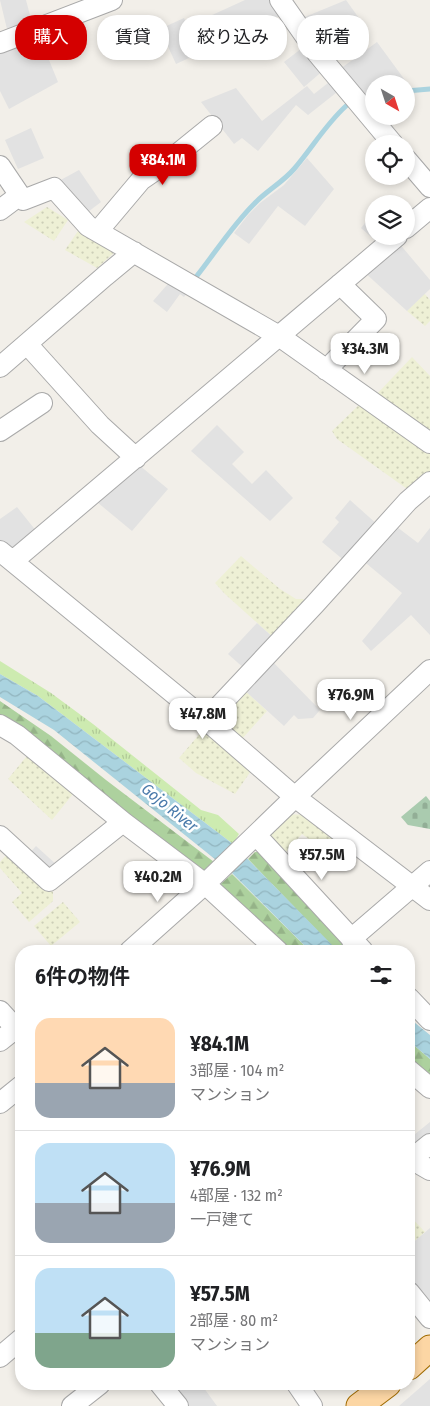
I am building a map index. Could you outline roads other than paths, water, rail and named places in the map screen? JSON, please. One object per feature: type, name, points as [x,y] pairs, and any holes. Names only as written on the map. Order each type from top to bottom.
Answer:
[{"type":"main road","points":[[415,1362],[430,1348]]},
{"type":"main road","points":[[358,1406],[380,1390]]},
{"type":"street","points":[[0,43],[112,0]]},
{"type":"street","points":[[280,0],[317,53],[385,135]]},
{"type":"street","points":[[98,232],[141,180],[170,160],[212,126]]},
{"type":"street","points":[[0,166],[23,200],[54,188],[88,226],[279,336],[430,443]]},
{"type":"street","points":[[415,170],[430,187]]},
{"type":"street","points":[[0,210],[20,195]]},
{"type":"street","points":[[415,220],[430,208]]},
{"type":"street","points":[[386,245],[136,458],[6,556],[206,720],[295,796],[430,900]]},
{"type":"street","points":[[0,367],[134,252]]},
{"type":"street","points":[[326,370],[376,319],[340,284]]},
{"type":"street","points":[[28,344],[100,425],[136,458]]},
{"type":"street","points":[[0,431],[42,403]]},
{"type":"street","points":[[206,720],[408,501],[430,482]]},
{"type":"street","points":[[137,945],[208,882],[295,796],[430,670]]},
{"type":"street","points":[[0,725],[17,734],[123,822],[208,882],[272,945]]},
{"type":"street","points":[[0,836],[49,881],[123,822]]},
{"type":"street","points":[[252,838],[357,945],[412,886],[430,872]]},
{"type":"street","points":[[415,1004],[430,1020]]},
{"type":"street","points":[[0,1011],[12,1035]]},
{"type":"street","points":[[415,1075],[430,1088]]},
{"type":"street","points":[[0,1103],[15,1091]]},
{"type":"street","points":[[415,1156],[430,1144]]},
{"type":"street","points":[[415,1162],[430,1170]]},
{"type":"street","points":[[415,1299],[430,1318]]},
{"type":"street","points":[[0,1357],[15,1344]]},
{"type":"street","points":[[72,1406],[92,1390]]},
{"type":"street","points":[[165,1390],[178,1406]]},
{"type":"street","points":[[301,1390],[312,1406]]},
{"type":"water","name":"Gojo River","points":[[0,674],[38,696],[233,844],[332,945],[304,945],[231,872],[54,730],[0,697]]},
{"type":"water","points":[[415,1023],[430,1035],[430,1059],[415,1046]]},
{"type":"waterway","points":[[415,90],[430,89]]},
{"type":"waterway","points":[[196,277],[246,212],[289,174],[332,120],[346,106]]}]
